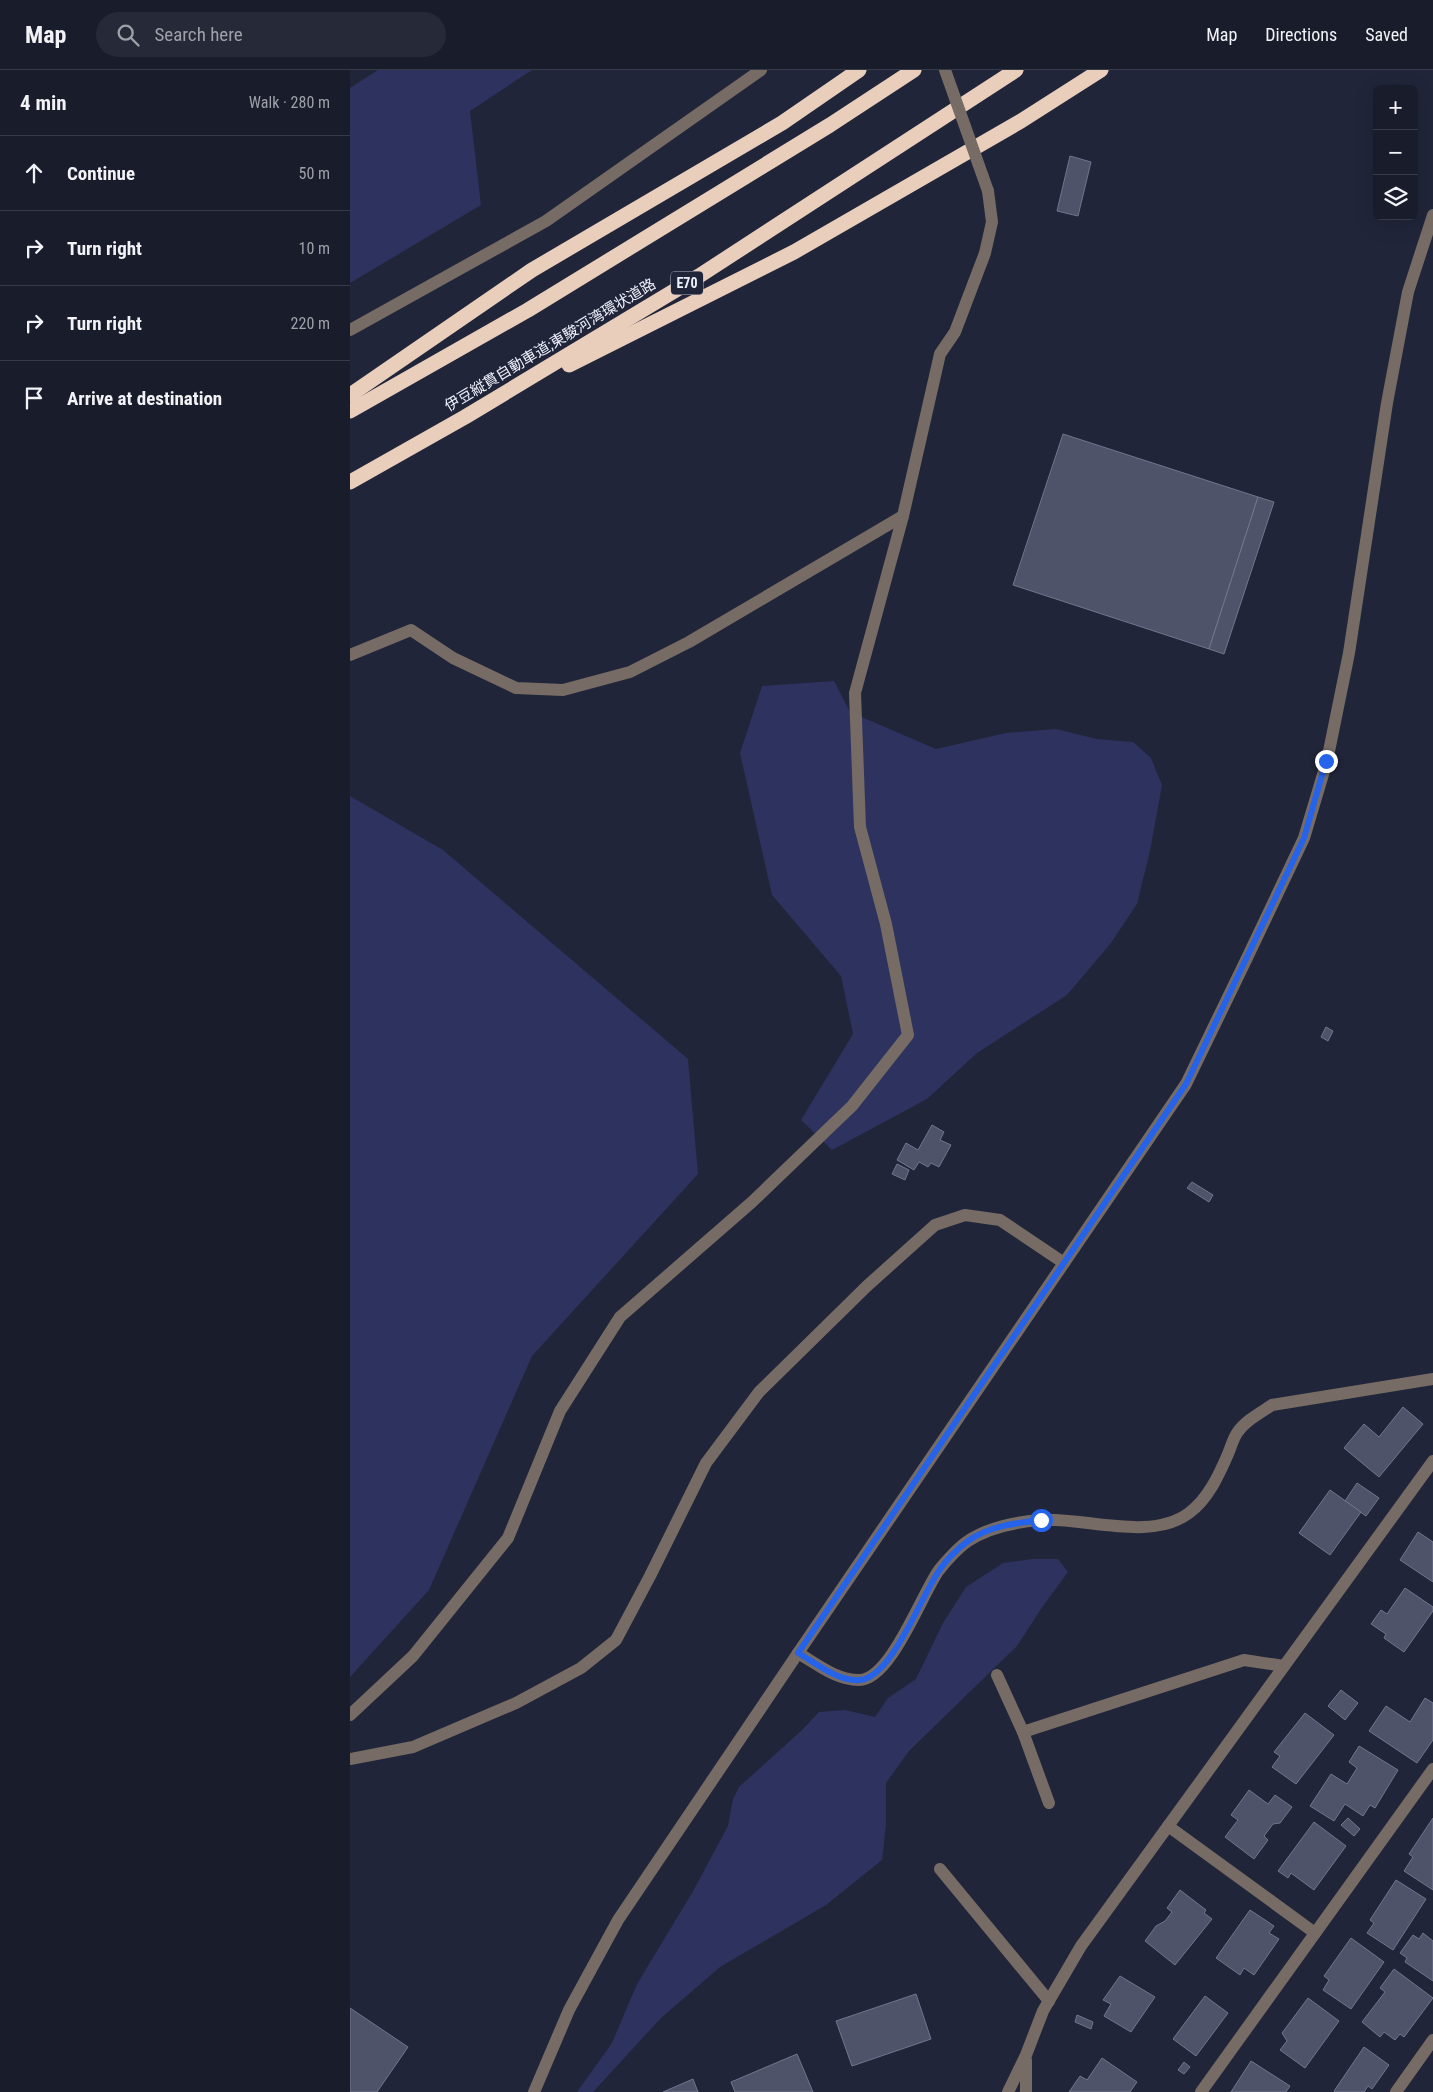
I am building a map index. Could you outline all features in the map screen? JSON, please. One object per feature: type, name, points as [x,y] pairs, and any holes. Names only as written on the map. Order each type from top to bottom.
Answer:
[{"type":"highway","points":[[350,395],[532,270],[782,123],[859,70]]},
{"type":"highway","points":[[350,411],[528,310],[830,124],[914,70]]},
{"type":"highway","name":"伊豆縦貫自動車道;東駿河湾環状道路","points":[[350,482],[465,417],[699,276],[1016,70]]},
{"type":"highway","points":[[465,417],[794,252],[1021,121],[1101,70]]},
{"type":"street","points":[[350,330],[546,221],[761,70]]},
{"type":"street","points":[[350,1715],[412,1656],[508,1538],[560,1412],[620,1317],[752,1202],[852,1106],[908,1035],[886,924],[860,827],[855,692],[903,516],[940,354],[955,332],[985,253],[992,222],[988,191],[945,70]]},
{"type":"street","points":[[534,2092],[569,2010],[618,1920],[1186,1084],[1304,838],[1326,761],[1349,653],[1387,404],[1408,292],[1433,215]]},
{"type":"street","points":[[350,655],[411,630],[454,658],[516,688],[563,690],[630,672],[689,642],[903,516]]},
{"type":"street","points":[[350,1759],[413,1746],[516,1703],[581,1668],[616,1640],[706,1463],[759,1392],[867,1286],[935,1225],[965,1215],[1000,1220],[1064,1263]]},
{"type":"street","points":[[798,1653],[837,1676],[861,1680],[882,1668],[902,1638],[939,1570],[968,1541],[1002,1526],[1041,1520],[1132,1528],[1164,1524],[1187,1514],[1204,1499],[1224,1464],[1237,1433],[1254,1416],[1272,1406],[1433,1379]]},
{"type":"street","points":[[1008,2092],[1049,2001],[1081,1946],[1433,1460]]},
{"type":"street","points":[[1422,1475],[1433,1483]]},
{"type":"street","points":[[1023,1732],[1244,1660],[1284,1666]]},
{"type":"street","points":[[997,1675],[1023,1732],[1049,1803]]},
{"type":"street","points":[[1201,2092],[1433,1769]]},
{"type":"street","points":[[1168,1826],[1315,1933]]},
{"type":"street","points":[[940,1869],[1049,2001]]},
{"type":"street","points":[[1396,2092],[1433,2040]]},
{"type":"street","points":[[1026,2055],[1026,2092]]},
{"type":"shaded area","points":[[378,70],[532,70],[470,111],[481,205],[350,283],[350,88]]},
{"type":"shaded area","points":[[834,681],[850,712],[936,749],[1006,733],[1056,729],[1097,739],[1133,742],[1151,758],[1162,785],[1150,851],[1137,904],[1111,943],[1067,995],[977,1053],[927,1099],[832,1150],[801,1120],[853,1034],[841,976],[772,895],[740,753],[762,686]]},
{"type":"shaded area","points":[[350,796],[443,850],[688,1059],[698,1174],[532,1356],[429,1590],[350,1677]]},
{"type":"shaded area","points":[[1032,1559],[1058,1559],[1068,1572],[1017,1646],[909,1751],[886,1783],[886,1824],[882,1860],[826,1905],[720,1967],[661,2018],[593,2092],[577,2092],[612,2043],[637,1984],[692,1893],[728,1826],[733,1799],[739,1787],[802,1730],[819,1712],[845,1710],[875,1717],[888,1698],[916,1679],[943,1623],[966,1587],[1003,1563]]},
{"type":"building","points":[[1070,156],[1091,162],[1078,216],[1057,211]]},
{"type":"building","points":[[1063,434],[1258,497],[1209,649],[1013,585]]},
{"type":"building","points":[[1258,497],[1274,502],[1224,654],[1209,649]]},
{"type":"building","points":[[1326,1027],[1333,1031],[1328,1041],[1321,1037]]},
{"type":"building","points":[[932,1125],[944,1132],[940,1140],[951,1145],[939,1167],[931,1163],[928,1167],[919,1162],[914,1170],[897,1160],[906,1143],[918,1150]]},
{"type":"building","points":[[897,1164],[909,1170],[905,1180],[892,1174]]},
{"type":"building","points":[[1192,1182],[1213,1195],[1209,1202],[1187,1188]]},
{"type":"building","points":[[1403,1407],[1423,1424],[1379,1477],[1344,1448],[1364,1424],[1379,1437]]},
{"type":"building","points":[[1357,1483],[1379,1498],[1366,1516],[1345,1501]]},
{"type":"building","points":[[1330,1490],[1361,1512],[1330,1555],[1299,1533]]},
{"type":"building","points":[[1418,1532],[1433,1542],[1433,1582],[1400,1560]]},
{"type":"building","points":[[1405,1588],[1433,1607],[1433,1611],[1404,1652],[1384,1638],[1386,1634],[1371,1624],[1381,1610],[1387,1614]]},
{"type":"building","points":[[1341,1690],[1358,1703],[1345,1720],[1328,1706]]},
{"type":"building","points":[[1425,1698],[1433,1703],[1433,1740],[1417,1763],[1369,1731],[1386,1706],[1410,1722]]},
{"type":"building","points":[[1305,1713],[1334,1735],[1296,1784],[1272,1767],[1280,1756],[1274,1752]]},
{"type":"building","points":[[1359,1746],[1398,1770],[1375,1808],[1370,1805],[1363,1816],[1345,1804],[1334,1821],[1310,1806],[1331,1774],[1347,1784],[1357,1768],[1349,1762]]},
{"type":"building","points":[[1249,1790],[1268,1804],[1275,1795],[1292,1807],[1280,1823],[1273,1824],[1264,1836],[1268,1840],[1254,1859],[1225,1837],[1238,1820],[1231,1815]]},
{"type":"building","points":[[1348,1818],[1360,1829],[1354,1836],[1341,1825]]},
{"type":"building","points":[[1433,1818],[1433,1890],[1404,1871],[1413,1857],[1409,1854]]},
{"type":"building","points":[[1314,1822],[1346,1846],[1314,1890],[1291,1873],[1288,1878],[1278,1871]]},
{"type":"building","points":[[1396,1880],[1426,1899],[1393,1950],[1367,1933],[1374,1923],[1370,1920]]},
{"type":"building","points":[[1180,1890],[1206,1910],[1204,1913],[1212,1919],[1175,1965],[1145,1941],[1156,1926],[1165,1921],[1172,1912],[1167,1908]]},
{"type":"building","points":[[1250,1910],[1274,1926],[1269,1933],[1279,1939],[1254,1975],[1244,1968],[1240,1975],[1216,1958]]},
{"type":"building","points":[[1423,1933],[1433,1941],[1433,1981],[1405,1962],[1407,1958],[1400,1953],[1413,1935],[1419,1939]]},
{"type":"building","points":[[1351,1938],[1384,1962],[1351,2009],[1323,1990],[1329,1980],[1324,1976]]},
{"type":"building","points":[[1394,1969],[1433,1998],[1404,2037],[1400,2034],[1395,2040],[1384,2032],[1380,2037],[1362,2022],[1385,1992],[1380,1988]]},
{"type":"building","points":[[1120,1976],[1155,1997],[1131,2032],[1104,2016],[1111,2004],[1103,2000]]},
{"type":"building","points":[[916,1994],[931,2039],[852,2066],[836,2021]]},
{"type":"building","points":[[1205,1996],[1228,2013],[1196,2056],[1173,2039]]},
{"type":"building","points":[[1308,1998],[1339,2021],[1305,2068],[1280,2050],[1287,2041],[1282,2033]]},
{"type":"building","points":[[350,2008],[408,2047],[377,2092],[350,2092]]},
{"type":"building","points":[[1077,2015],[1093,2022],[1091,2029],[1075,2022]]},
{"type":"building","points":[[1364,2047],[1389,2065],[1372,2089],[1368,2086],[1364,2092],[1334,2091]]},
{"type":"building","points":[[797,2054],[813,2092],[735,2092],[731,2082]]},
{"type":"building","points":[[1102,2058],[1137,2082],[1130,2092],[1069,2092],[1080,2076],[1087,2080]]},
{"type":"building","points":[[1251,2061],[1290,2086],[1286,2092],[1231,2092]]},
{"type":"building","points":[[1184,2062],[1190,2067],[1184,2074],[1178,2070]]},
{"type":"building","points":[[693,2079],[698,2092],[663,2092]]},
{"type":"route","points":[[1041,1520],[1002,1526],[968,1541],[939,1570],[902,1638],[882,1668],[861,1680],[837,1676],[798,1653],[1186,1084],[1304,838],[1326,761]]}]
